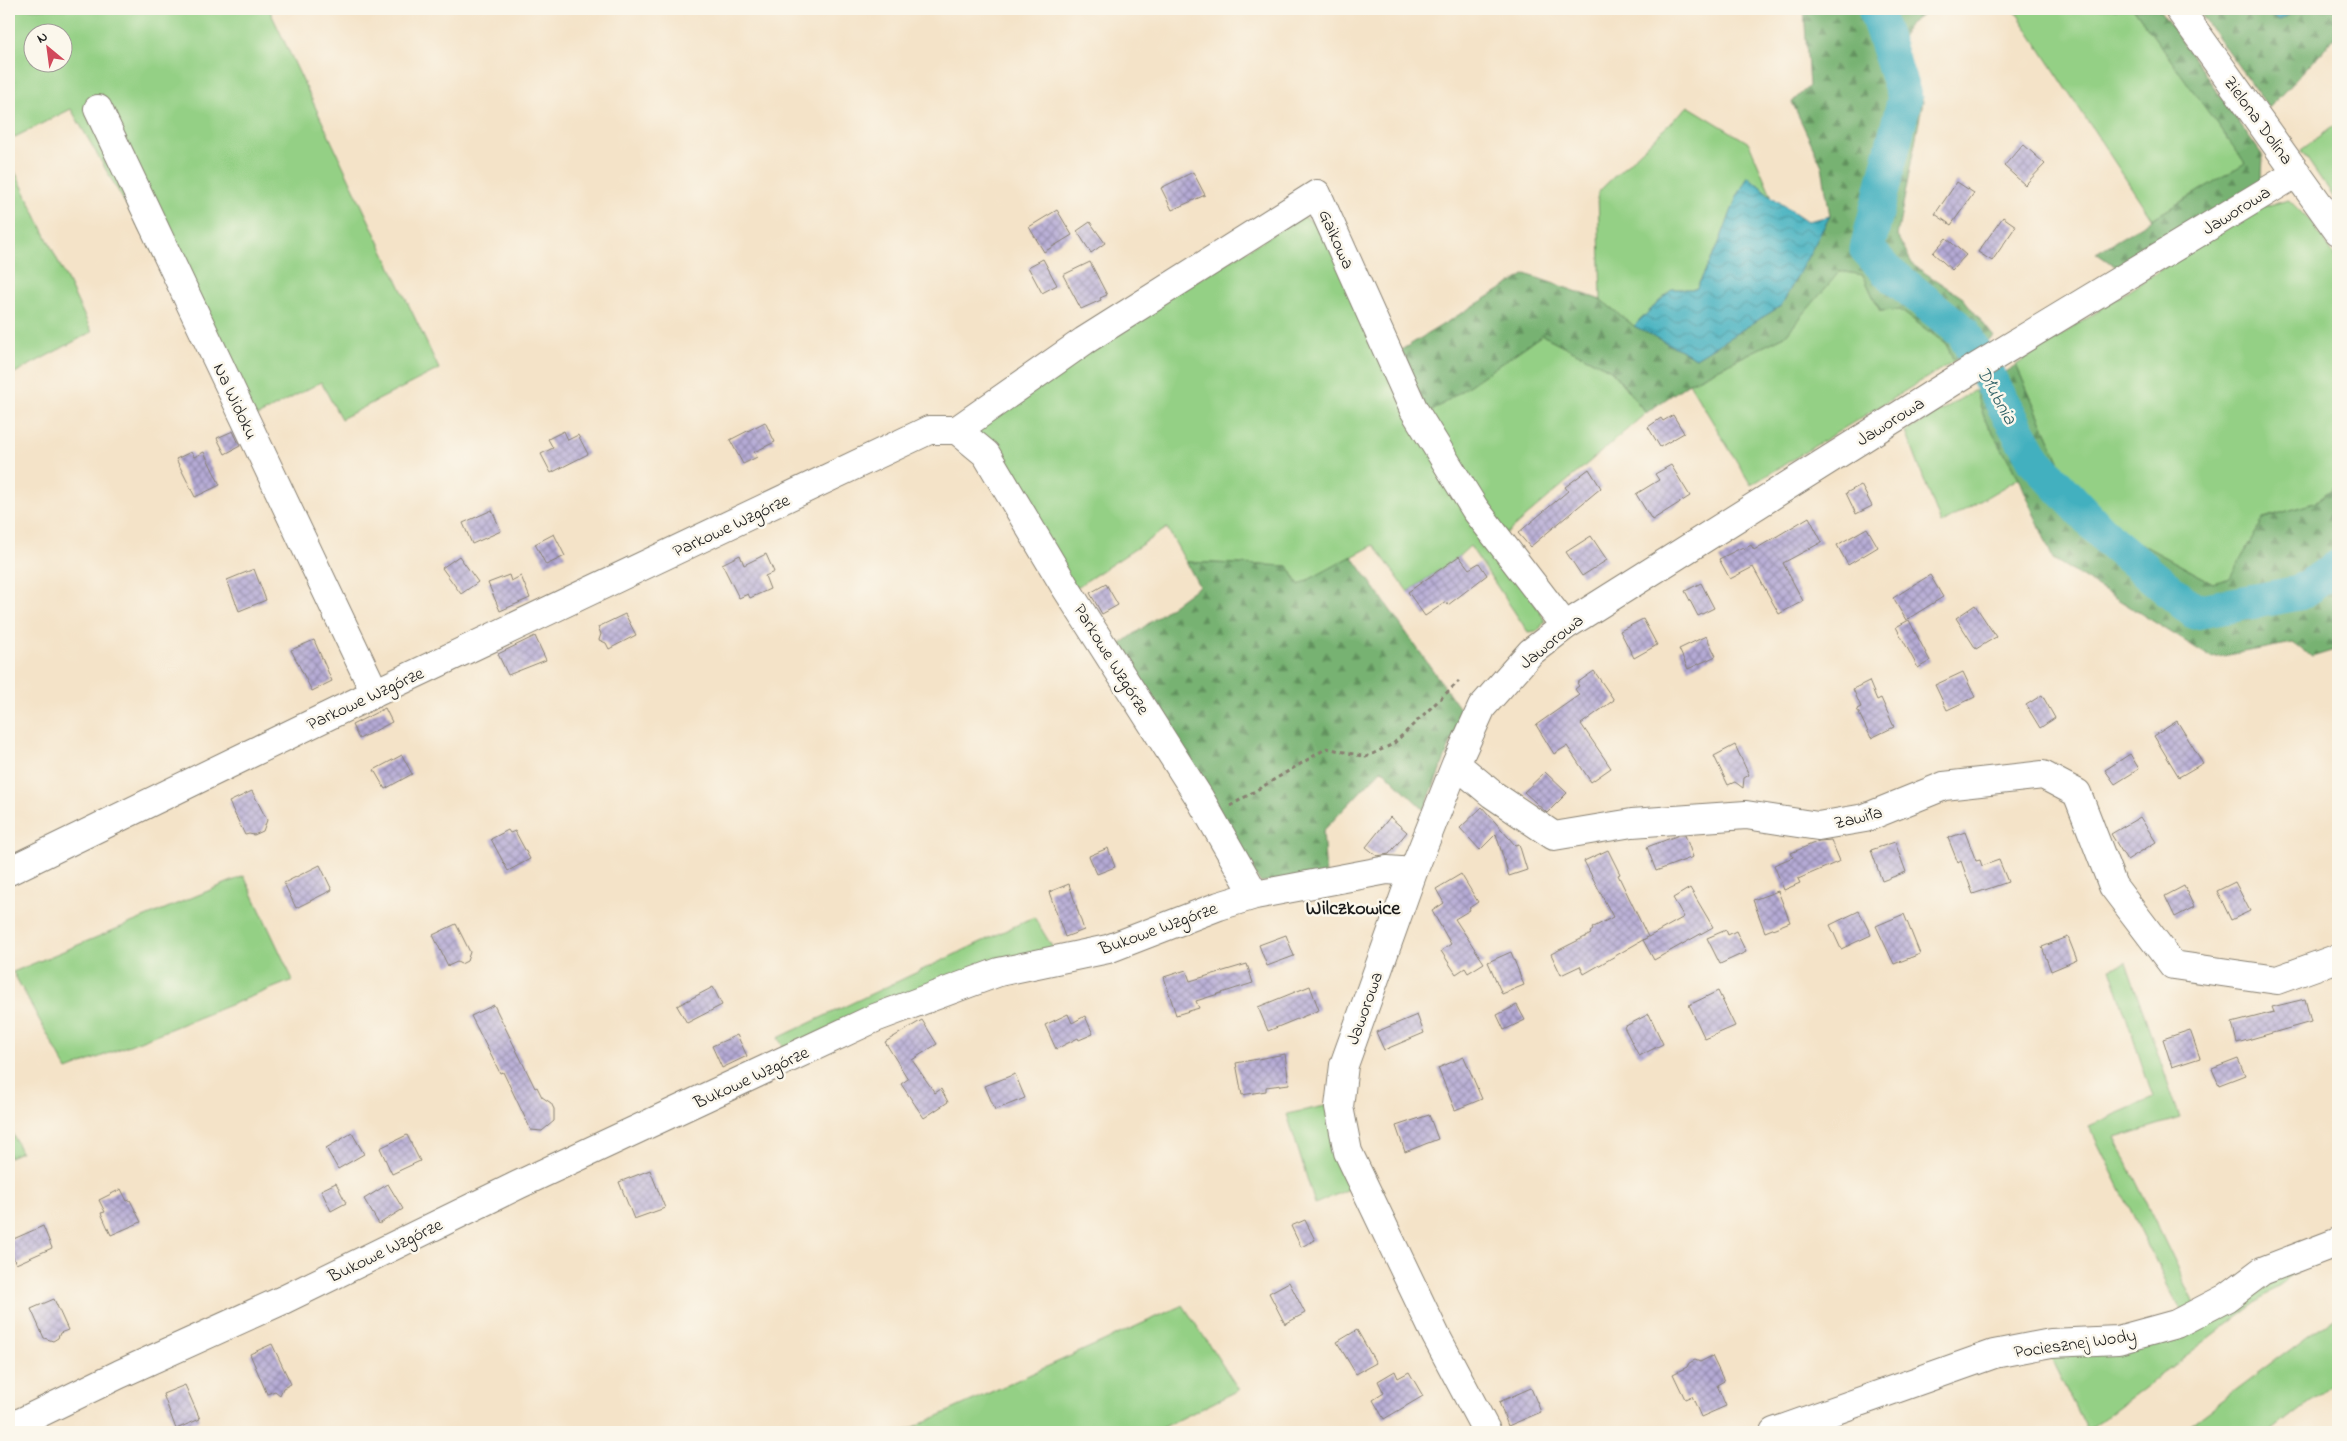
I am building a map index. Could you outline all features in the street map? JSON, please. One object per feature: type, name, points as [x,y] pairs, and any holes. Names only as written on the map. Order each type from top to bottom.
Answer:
[{"type":"street","name":"Zielona Dolina","points":[[2179,9],[2337,227]]},
{"type":"street","name":"Na Widoku","points":[[98,108],[375,693]]},
{"type":"street","name":"Jaworowa","points":[[1487,1432],[1436,1336],[1348,1152],[1339,1107],[1344,1064],[1412,872],[1456,764],[1482,707],[1531,652],[1564,626],[2012,346],[2297,173]]},
{"type":"street","name":"Gaikowa","points":[[957,430],[1084,341],[1317,194],[1414,410],[1475,509],[1564,626]]},
{"type":"street","name":"Parkowe Wzgórze","points":[[9,871],[375,693],[929,430],[957,430],[986,454],[1064,585],[1211,818],[1255,895]]},
{"type":"street","name":"Zawiła","points":[[1456,764],[1492,794],[1554,836],[1632,823],[1746,816],[1818,826],[1865,818],[1944,786],[2043,775],[2077,793],[2113,886],[2172,965],[2277,980],[2338,958]]},
{"type":"street","name":"Bukowe Wzgórze","points":[[9,1428],[120,1374],[283,1300],[518,1185],[875,1018],[999,972],[1108,949],[1219,906],[1255,895],[1387,870],[1412,872]]},
{"type":"street","name":"Pociesznej Wody","points":[[1774,1432],[1994,1354],[2051,1343],[2118,1340],[2176,1324],[2226,1298],[2262,1272],[2338,1242]]},
{"type":"path","points":[[1211,818],[1327,748],[1366,757],[1392,744],[1459,681]]},
{"type":"green space","points":[[9,9],[269,9],[439,369],[341,419],[321,382],[248,421],[231,387],[71,109],[9,140]]},
{"type":"green space","points":[[1804,9],[1931,9],[1908,25],[1901,40],[1923,101],[1897,236],[1913,265],[1963,298],[1994,337],[1954,361],[1946,344],[1900,310],[1880,311],[1863,275],[1840,271],[1785,336],[1689,383],[1646,413],[1611,370],[1542,335],[1428,414],[1401,350],[1526,274],[1601,300],[1634,326],[1696,358],[1781,306],[1830,216],[1822,166],[1792,102],[1809,86]]},
{"type":"green space","points":[[2014,9],[2134,9],[2246,163],[2152,219]]},
{"type":"green space","points":[[2134,9],[2159,9],[2263,156],[2262,178],[2244,192],[2119,269],[2096,253],[2245,163]]},
{"type":"green space","points":[[2197,9],[2260,9],[2279,21],[2298,9],[2338,9],[2338,34],[2269,108]]},
{"type":"green space","points":[[1688,106],[1749,143],[1772,197],[1748,177],[1736,199],[1717,248],[1696,289],[1672,289],[1634,326],[1601,300],[1598,192]]},
{"type":"green space","points":[[2338,123],[2338,200],[2336,201],[2301,150]]},
{"type":"green space","points":[[9,159],[92,332],[9,376]]},
{"type":"green space","points":[[2289,200],[2311,222],[2338,261],[2338,484],[2314,503],[2264,518],[2230,579],[2213,583],[2110,527],[2068,481],[2016,365],[2253,209]]},
{"type":"green space","points":[[1303,216],[1323,228],[1545,621],[1538,631],[1528,632],[1470,546],[1408,592],[1374,545],[1299,585],[1288,566],[1186,562],[1167,528],[1074,589],[975,429],[1104,337]]},
{"type":"green space","points":[[1839,271],[1863,275],[1880,311],[1900,310],[1946,344],[1954,361],[1751,485],[1689,383],[1785,336]]},
{"type":"green space","points":[[1542,335],[1611,370],[1646,413],[1506,534],[1428,414]]},
{"type":"green space","points":[[2016,365],[2068,481],[2110,527],[2213,583],[2230,578],[2264,518],[2314,503],[2338,484],[2338,649],[2312,657],[2293,643],[2212,658],[2053,559],[2019,478],[1985,420],[1975,390]]},
{"type":"green space","points":[[1975,390],[1985,420],[2019,478],[1941,524],[1906,432]]},
{"type":"green space","points":[[1352,556],[1463,713],[1424,810],[1382,769],[1323,831],[1326,877],[1260,882],[1114,649],[1199,586],[1186,562],[1288,566],[1299,585]]},
{"type":"green space","points":[[244,876],[293,980],[67,1070],[13,972]]},
{"type":"green space","points":[[1034,917],[1056,953],[784,1048],[778,1038]]},
{"type":"green space","points":[[2126,962],[2180,1118],[2115,1138],[2200,1314],[2261,1283],[2338,1228],[2338,1240],[2087,1431],[2046,1349],[2186,1322],[2089,1126],[2153,1098],[2110,968]]},
{"type":"green space","points":[[1330,1105],[1356,1186],[1315,1204],[1287,1114]]},
{"type":"green space","points":[[9,1126],[21,1152],[9,1157]]},
{"type":"green space","points":[[1183,1305],[1239,1390],[1154,1432],[903,1432]]},
{"type":"green space","points":[[2338,1314],[2338,1379],[2270,1432],[2180,1432]]},
{"type":"water","points":[[2260,9],[2298,9],[2279,21]]},
{"type":"water","points":[[1748,176],[1772,197],[1807,221],[1830,216],[1781,306],[1696,358],[1634,326],[1672,289],[1696,289],[1717,248],[1736,199]]},
{"type":"building","points":[[2023,144],[2045,164],[2025,185],[2004,166]]},
{"type":"building","points":[[1193,172],[1205,195],[1172,210],[1161,188]]},
{"type":"building","points":[[1957,182],[1974,193],[1951,225],[1935,214]]},
{"type":"building","points":[[1057,210],[1072,235],[1044,252],[1029,227]]},
{"type":"building","points":[[2003,217],[2016,226],[1992,261],[1978,252]]},
{"type":"building","points":[[1090,222],[1105,243],[1091,253],[1077,231]]},
{"type":"building","points":[[1946,238],[1966,255],[1952,270],[1933,253]]},
{"type":"building","points":[[1043,259],[1057,285],[1042,293],[1028,267]]},
{"type":"building","points":[[1090,262],[1107,295],[1100,298],[1101,300],[1081,309],[1063,275]]},
{"type":"building","points":[[1673,415],[1684,433],[1660,447],[1648,427],[1661,418],[1663,421]]},
{"type":"building","points":[[765,422],[775,442],[754,452],[757,457],[743,464],[730,440]]},
{"type":"building","points":[[233,431],[240,446],[225,454],[217,438]]},
{"type":"building","points":[[564,431],[568,440],[578,435],[588,454],[551,473],[541,454],[553,448],[548,439]]},
{"type":"building","points":[[191,452],[194,457],[204,452],[220,485],[195,497],[176,459]]},
{"type":"building","points":[[1671,465],[1690,496],[1652,520],[1636,494],[1659,480],[1655,474]]},
{"type":"building","points":[[1589,469],[1601,488],[1530,547],[1518,533],[1568,491],[1565,487]]},
{"type":"building","points":[[1861,485],[1872,506],[1856,514],[1846,493]]},
{"type":"building","points":[[492,510],[501,531],[472,544],[463,523]]},
{"type":"building","points":[[1809,517],[1822,542],[1783,563],[1803,601],[1779,614],[1753,567],[1730,579],[1719,559],[1743,547],[1744,549],[1751,545],[1754,550]]},
{"type":"building","points":[[1867,528],[1878,547],[1848,565],[1837,545]]},
{"type":"building","points":[[554,534],[565,556],[546,565],[535,544]]},
{"type":"building","points":[[1591,536],[1607,560],[1582,576],[1566,552]]},
{"type":"building","points":[[766,554],[774,572],[765,576],[770,589],[750,598],[748,594],[739,598],[722,564],[740,555],[744,565]]},
{"type":"building","points":[[459,556],[478,582],[461,594],[442,568]]},
{"type":"building","points":[[1459,556],[1469,569],[1479,563],[1487,575],[1448,605],[1446,602],[1425,616],[1408,592]]},
{"type":"building","points":[[254,569],[266,600],[239,611],[227,580]]},
{"type":"building","points":[[509,575],[511,581],[521,576],[530,598],[500,611],[488,583]]},
{"type":"building","points":[[1930,575],[1943,597],[1906,620],[1893,598]]},
{"type":"building","points":[[1701,583],[1714,608],[1698,616],[1685,591]]},
{"type":"building","points":[[1106,584],[1118,605],[1102,614],[1090,593]]},
{"type":"building","points":[[1975,605],[1996,637],[1976,649],[1956,618]]},
{"type":"building","points":[[625,614],[636,635],[609,649],[606,643],[599,640],[601,634],[598,627]]},
{"type":"building","points":[[1643,619],[1657,645],[1634,658],[1620,631]]},
{"type":"building","points":[[1909,620],[1930,661],[1918,668],[1896,627]]},
{"type":"building","points":[[535,636],[546,660],[508,675],[498,654]]},
{"type":"building","points":[[1706,636],[1716,656],[1688,669],[1679,649]]},
{"type":"building","points":[[314,640],[332,681],[312,691],[291,650]]},
{"type":"building","points":[[1594,671],[1614,700],[1581,724],[1611,768],[1591,782],[1567,746],[1554,754],[1536,725],[1579,695],[1575,689],[1579,686],[1577,683]]},
{"type":"building","points":[[1963,672],[1975,697],[1947,710],[1935,685]]},
{"type":"building","points":[[1869,681],[1877,700],[1881,698],[1894,727],[1871,738],[1857,709],[1861,707],[1853,689]]},
{"type":"building","points":[[2042,695],[2055,718],[2040,728],[2026,705]]},
{"type":"building","points":[[385,708],[392,722],[359,739],[352,725]]},
{"type":"building","points":[[2177,721],[2203,763],[2179,777],[2154,736]]},
{"type":"building","points":[[1735,745],[1749,775],[1744,778],[1743,788],[1735,782],[1728,785],[1714,756]]},
{"type":"building","points":[[2130,754],[2139,769],[2115,784],[2105,770]]},
{"type":"building","points":[[402,755],[412,774],[385,789],[374,770]]},
{"type":"building","points":[[1545,772],[1567,793],[1547,813],[1524,792]]},
{"type":"building","points":[[252,791],[267,820],[263,831],[254,835],[245,835],[229,802]]},
{"type":"building","points":[[1482,807],[1515,845],[1519,844],[1527,870],[1509,876],[1496,834],[1480,850],[1460,828]]},
{"type":"building","points":[[1390,817],[1407,832],[1389,854],[1377,856],[1366,847]]},
{"type":"building","points":[[2140,817],[2156,842],[2127,860],[2111,834]]},
{"type":"building","points":[[508,830],[510,833],[515,831],[530,859],[508,871],[491,839]]},
{"type":"building","points":[[1965,832],[1976,861],[1980,860],[1982,866],[1999,860],[2008,882],[1973,894],[1961,861],[1958,863],[1948,838]]},
{"type":"building","points":[[1679,835],[1685,835],[1693,857],[1656,871],[1647,847]]},
{"type":"building","points":[[1831,840],[1840,861],[1798,879],[1800,883],[1784,890],[1774,865],[1793,857],[1791,853],[1819,841]]},
{"type":"building","points":[[1895,842],[1906,872],[1882,881],[1871,850]]},
{"type":"building","points":[[1108,848],[1115,867],[1097,874],[1089,856]]},
{"type":"building","points":[[1608,850],[1648,937],[1584,974],[1580,966],[1561,975],[1551,954],[1591,934],[1592,928],[1613,917],[1584,861]]},
{"type":"building","points":[[320,865],[332,890],[296,908],[284,883]]},
{"type":"building","points":[[1461,874],[1478,902],[1469,908],[1470,910],[1455,919],[1484,963],[1468,973],[1465,968],[1456,974],[1441,951],[1451,944],[1432,911],[1444,903],[1436,889]]},
{"type":"building","points":[[2235,882],[2250,911],[2231,920],[2217,891]]},
{"type":"building","points":[[1069,884],[1084,930],[1065,937],[1049,892]]},
{"type":"building","points":[[2184,886],[2194,907],[2175,917],[2165,896]]},
{"type":"building","points":[[1690,888],[1713,927],[1654,960],[1643,940],[1684,917],[1673,898]]},
{"type":"building","points":[[1778,891],[1790,922],[1765,932],[1753,900]]},
{"type":"building","points":[[1859,911],[1871,935],[1841,949],[1830,925]]},
{"type":"building","points":[[1904,914],[1920,954],[1894,964],[1876,926]]},
{"type":"building","points":[[456,924],[470,952],[467,961],[461,964],[457,962],[448,966],[433,935]]},
{"type":"building","points":[[1726,930],[1728,935],[1736,931],[1746,952],[1720,964],[1707,938]]},
{"type":"building","points":[[1286,935],[1294,956],[1267,966],[1259,945]]},
{"type":"building","points":[[2068,937],[2077,960],[2051,971],[2042,947]]},
{"type":"building","points":[[1511,952],[1524,985],[1502,994],[1488,962]]},
{"type":"building","points":[[1247,964],[1253,983],[1196,1001],[1199,1008],[1176,1015],[1164,977],[1186,970],[1190,981]]},
{"type":"building","points":[[1310,986],[1319,1010],[1268,1031],[1258,1007]]},
{"type":"building","points":[[713,987],[722,1005],[687,1023],[677,1006]]},
{"type":"building","points":[[1718,991],[1735,1026],[1705,1039],[1689,1005]]},
{"type":"building","points":[[2305,999],[2311,1022],[2237,1043],[2232,1023],[2274,1012],[2272,1007]]},
{"type":"building","points":[[494,1005],[535,1088],[537,1087],[542,1097],[551,1103],[554,1109],[554,1121],[542,1131],[531,1130],[503,1072],[500,1073],[471,1016]]},
{"type":"building","points":[[1517,1005],[1525,1020],[1504,1030],[1497,1015]]},
{"type":"building","points":[[1068,1014],[1072,1023],[1085,1016],[1093,1034],[1079,1040],[1078,1038],[1056,1049],[1045,1025]]},
{"type":"building","points":[[1649,1014],[1663,1044],[1639,1056],[1624,1027]]},
{"type":"building","points":[[1417,1015],[1424,1033],[1384,1050],[1376,1032]]},
{"type":"building","points":[[922,1020],[937,1044],[912,1060],[935,1093],[941,1089],[948,1102],[924,1118],[901,1084],[908,1079],[885,1042]]},
{"type":"building","points":[[2190,1030],[2200,1058],[2172,1067],[2163,1039]]},
{"type":"building","points":[[737,1035],[747,1056],[722,1068],[712,1046]]},
{"type":"building","points":[[1285,1054],[1289,1084],[1266,1087],[1266,1091],[1242,1095],[1236,1063]]},
{"type":"building","points":[[1464,1057],[1482,1099],[1455,1110],[1438,1068]]},
{"type":"building","points":[[2238,1059],[2245,1075],[2219,1085],[2212,1069]]},
{"type":"building","points":[[1015,1074],[1025,1098],[995,1110],[985,1086]]},
{"type":"building","points":[[1429,1115],[1438,1139],[1405,1152],[1396,1126]]},
{"type":"building","points":[[352,1133],[364,1154],[338,1169],[326,1148]]},
{"type":"building","points":[[407,1135],[420,1161],[392,1174],[380,1148]]},
{"type":"building","points":[[650,1170],[665,1208],[634,1219],[619,1182]]},
{"type":"building","points":[[336,1183],[346,1203],[331,1211],[321,1190]]},
{"type":"building","points":[[388,1184],[403,1209],[379,1224],[364,1199]]},
{"type":"building","points":[[121,1189],[127,1201],[130,1200],[141,1222],[111,1235],[101,1213],[105,1212],[99,1200]]},
{"type":"building","points":[[1305,1220],[1315,1240],[1301,1247],[1291,1226]]},
{"type":"building","points":[[43,1226],[52,1248],[16,1264],[9,1248],[9,1241]]},
{"type":"building","points":[[1289,1282],[1305,1313],[1285,1324],[1269,1293]]},
{"type":"building","points":[[54,1299],[68,1330],[60,1333],[58,1338],[53,1341],[44,1338],[31,1309]]},
{"type":"building","points":[[1357,1330],[1376,1363],[1356,1374],[1337,1342]]},
{"type":"building","points":[[272,1344],[291,1384],[283,1388],[280,1395],[275,1391],[267,1394],[250,1354]]},
{"type":"building","points":[[1712,1356],[1724,1381],[1717,1385],[1726,1406],[1701,1417],[1692,1396],[1685,1399],[1673,1374],[1687,1367],[1689,1363],[1695,1360],[1700,1362]]},
{"type":"building","points":[[1395,1371],[1398,1378],[1409,1372],[1423,1396],[1384,1419],[1373,1400],[1384,1393],[1378,1381]]},
{"type":"building","points":[[185,1385],[200,1419],[176,1429],[163,1394]]},
{"type":"building","points":[[1531,1388],[1541,1412],[1508,1426],[1499,1402]]},
{"type":"waterway","name":"Dłubnia","points":[[1875,9],[1905,98],[1867,249],[1887,271],[1963,332],[2035,461],[2107,538],[2195,612],[2299,593],[2338,567]]},
{"type":"district","name":"Wilczkowice","points":[[1353,907]]}]
